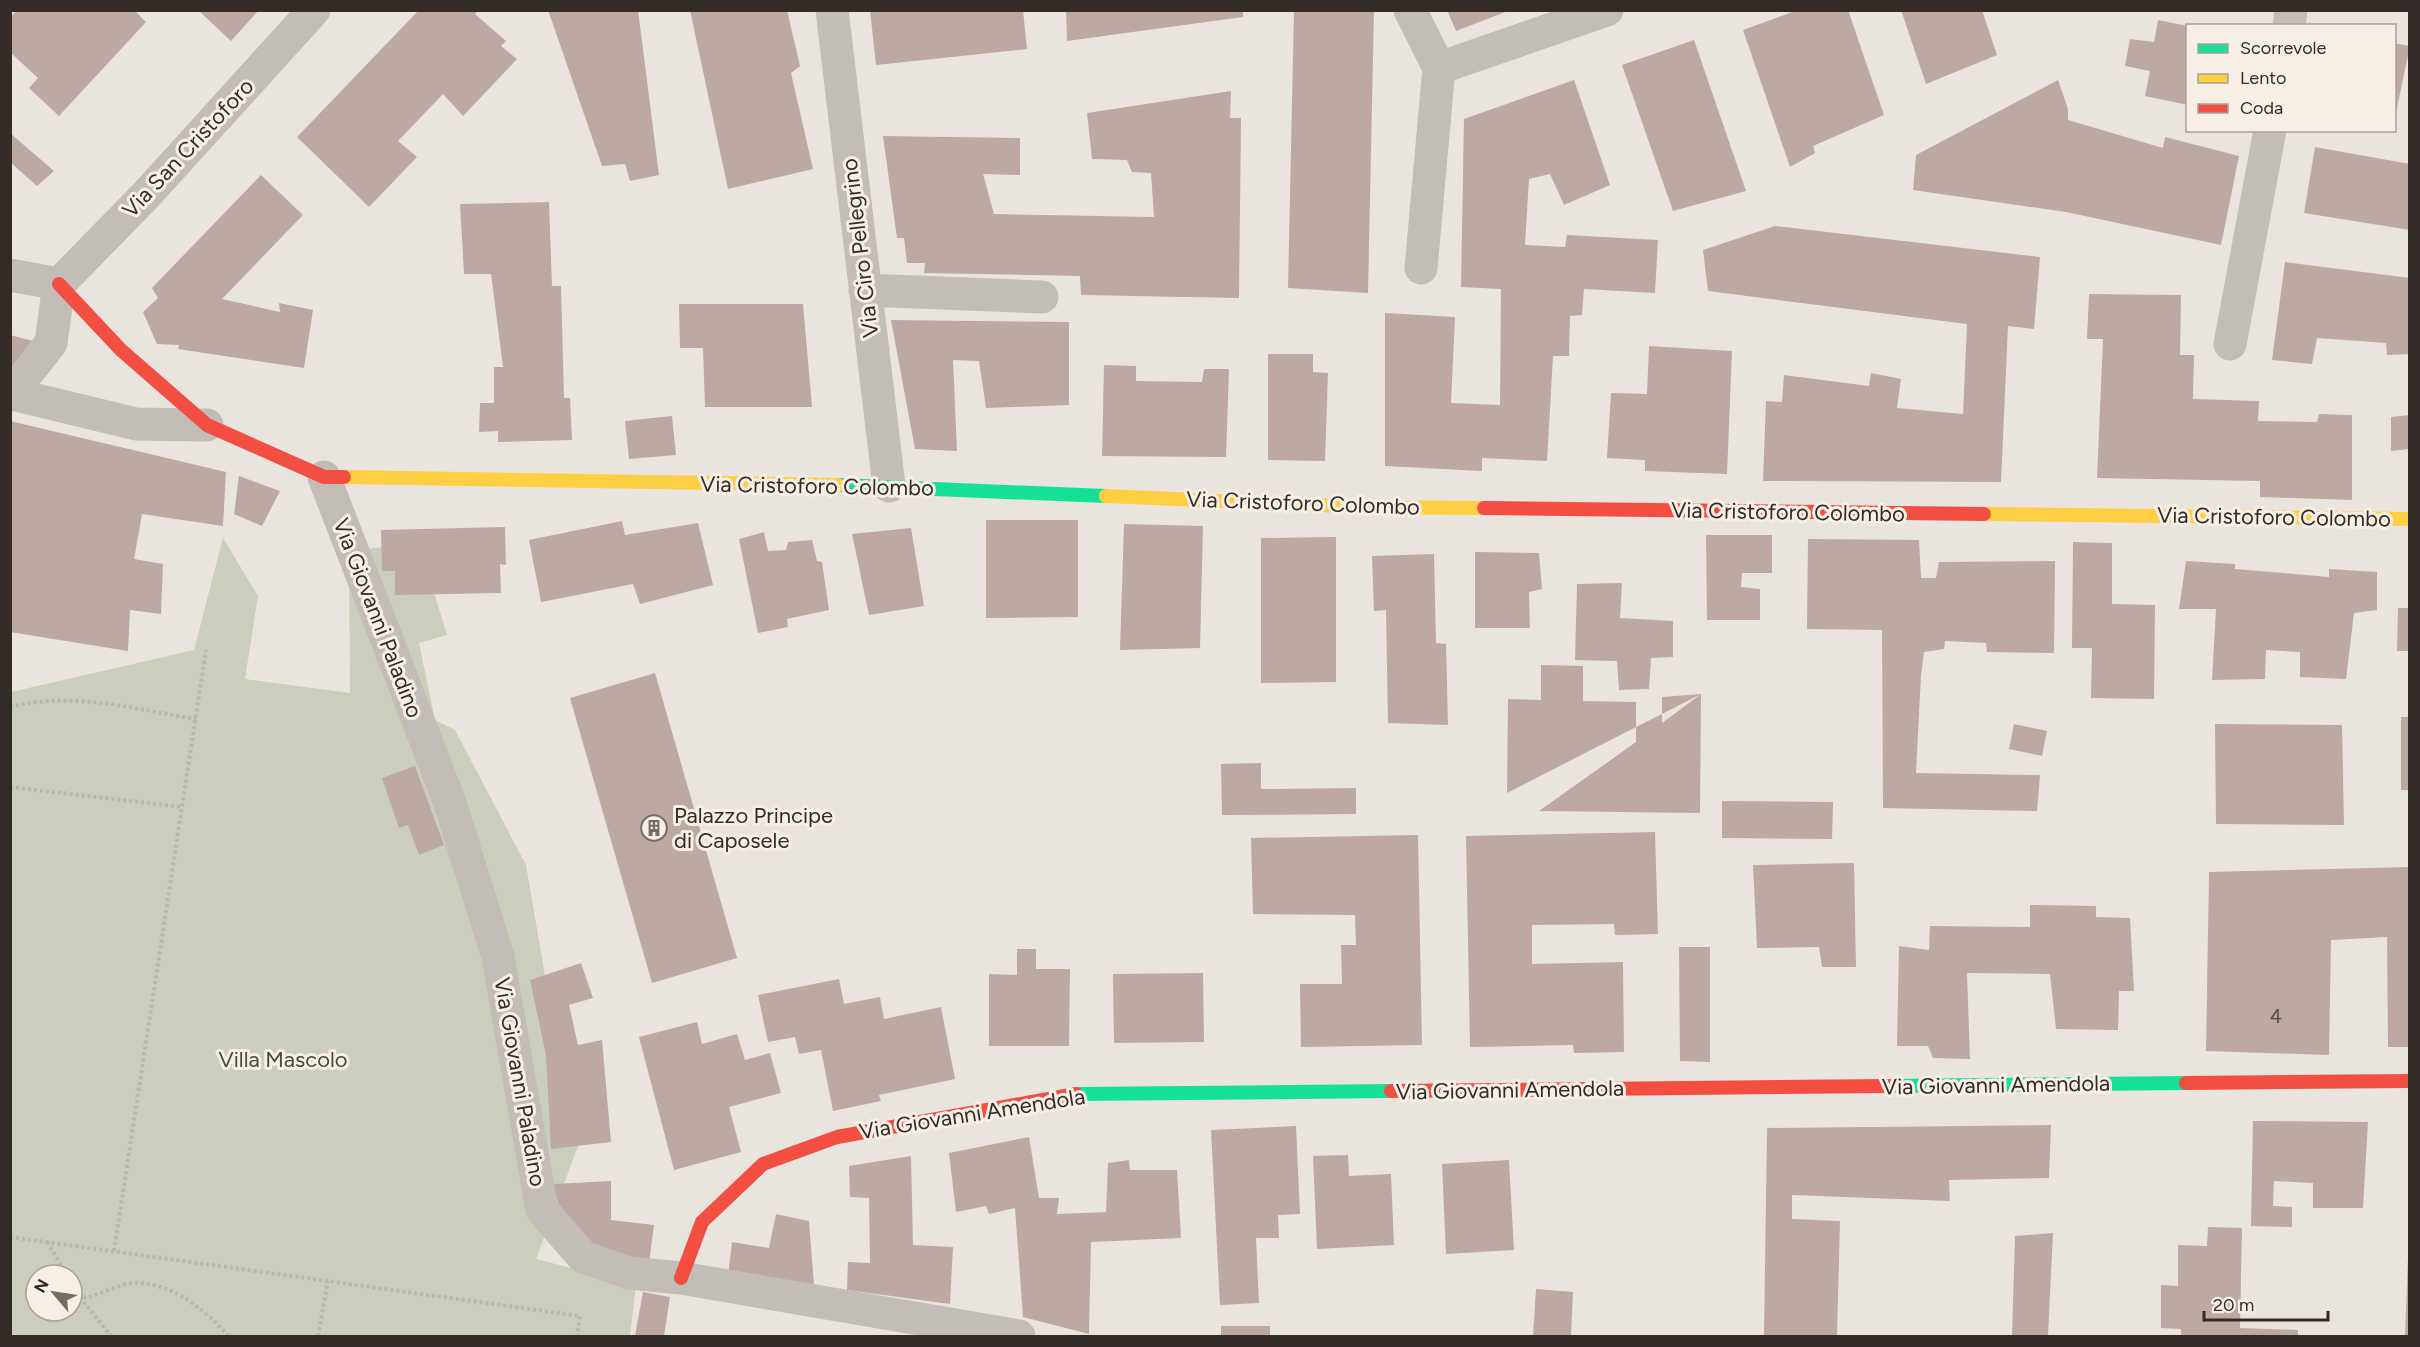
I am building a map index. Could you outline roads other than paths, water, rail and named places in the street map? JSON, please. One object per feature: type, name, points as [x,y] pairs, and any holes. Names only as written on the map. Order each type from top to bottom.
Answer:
[{"type":"street","name":"Via San Cristoforo","points":[[59,284],[147,194],[314,10]]},
{"type":"street","name":"Via Ciro Pellegrino","points":[[832,10],[888,486]]},
{"type":"street","points":[[1410,10],[1439,68],[1421,268]]},
{"type":"street","points":[[1439,68],[1607,10]]},
{"type":"street","points":[[2230,344],[2270,132]]},
{"type":"street","points":[[10,275],[59,284],[51,343],[11,395],[136,424],[207,424]]},
{"type":"street","name":"Via Cristoforo Colombo","points":[[59,284],[122,350],[207,424],[324,477],[888,486],[1362,507],[2409,519]]},
{"type":"street","points":[[865,290],[1042,297]]},
{"type":"street","name":"Via Giovanni Paladino","points":[[324,477],[450,803],[498,957],[542,1210],[584,1257],[629,1273],[681,1278],[1019,1336]]},
{"type":"street","name":"Via Giovanni Amendola","points":[[681,1278],[702,1222],[763,1164],[837,1137],[1070,1094],[2409,1081]]},
{"type":"place","name":"Palazzo Principe di Caposele","points":[[654,828]]},
{"type":"park label","name":"Villa Mascolo","points":[[283,1059]]}]
